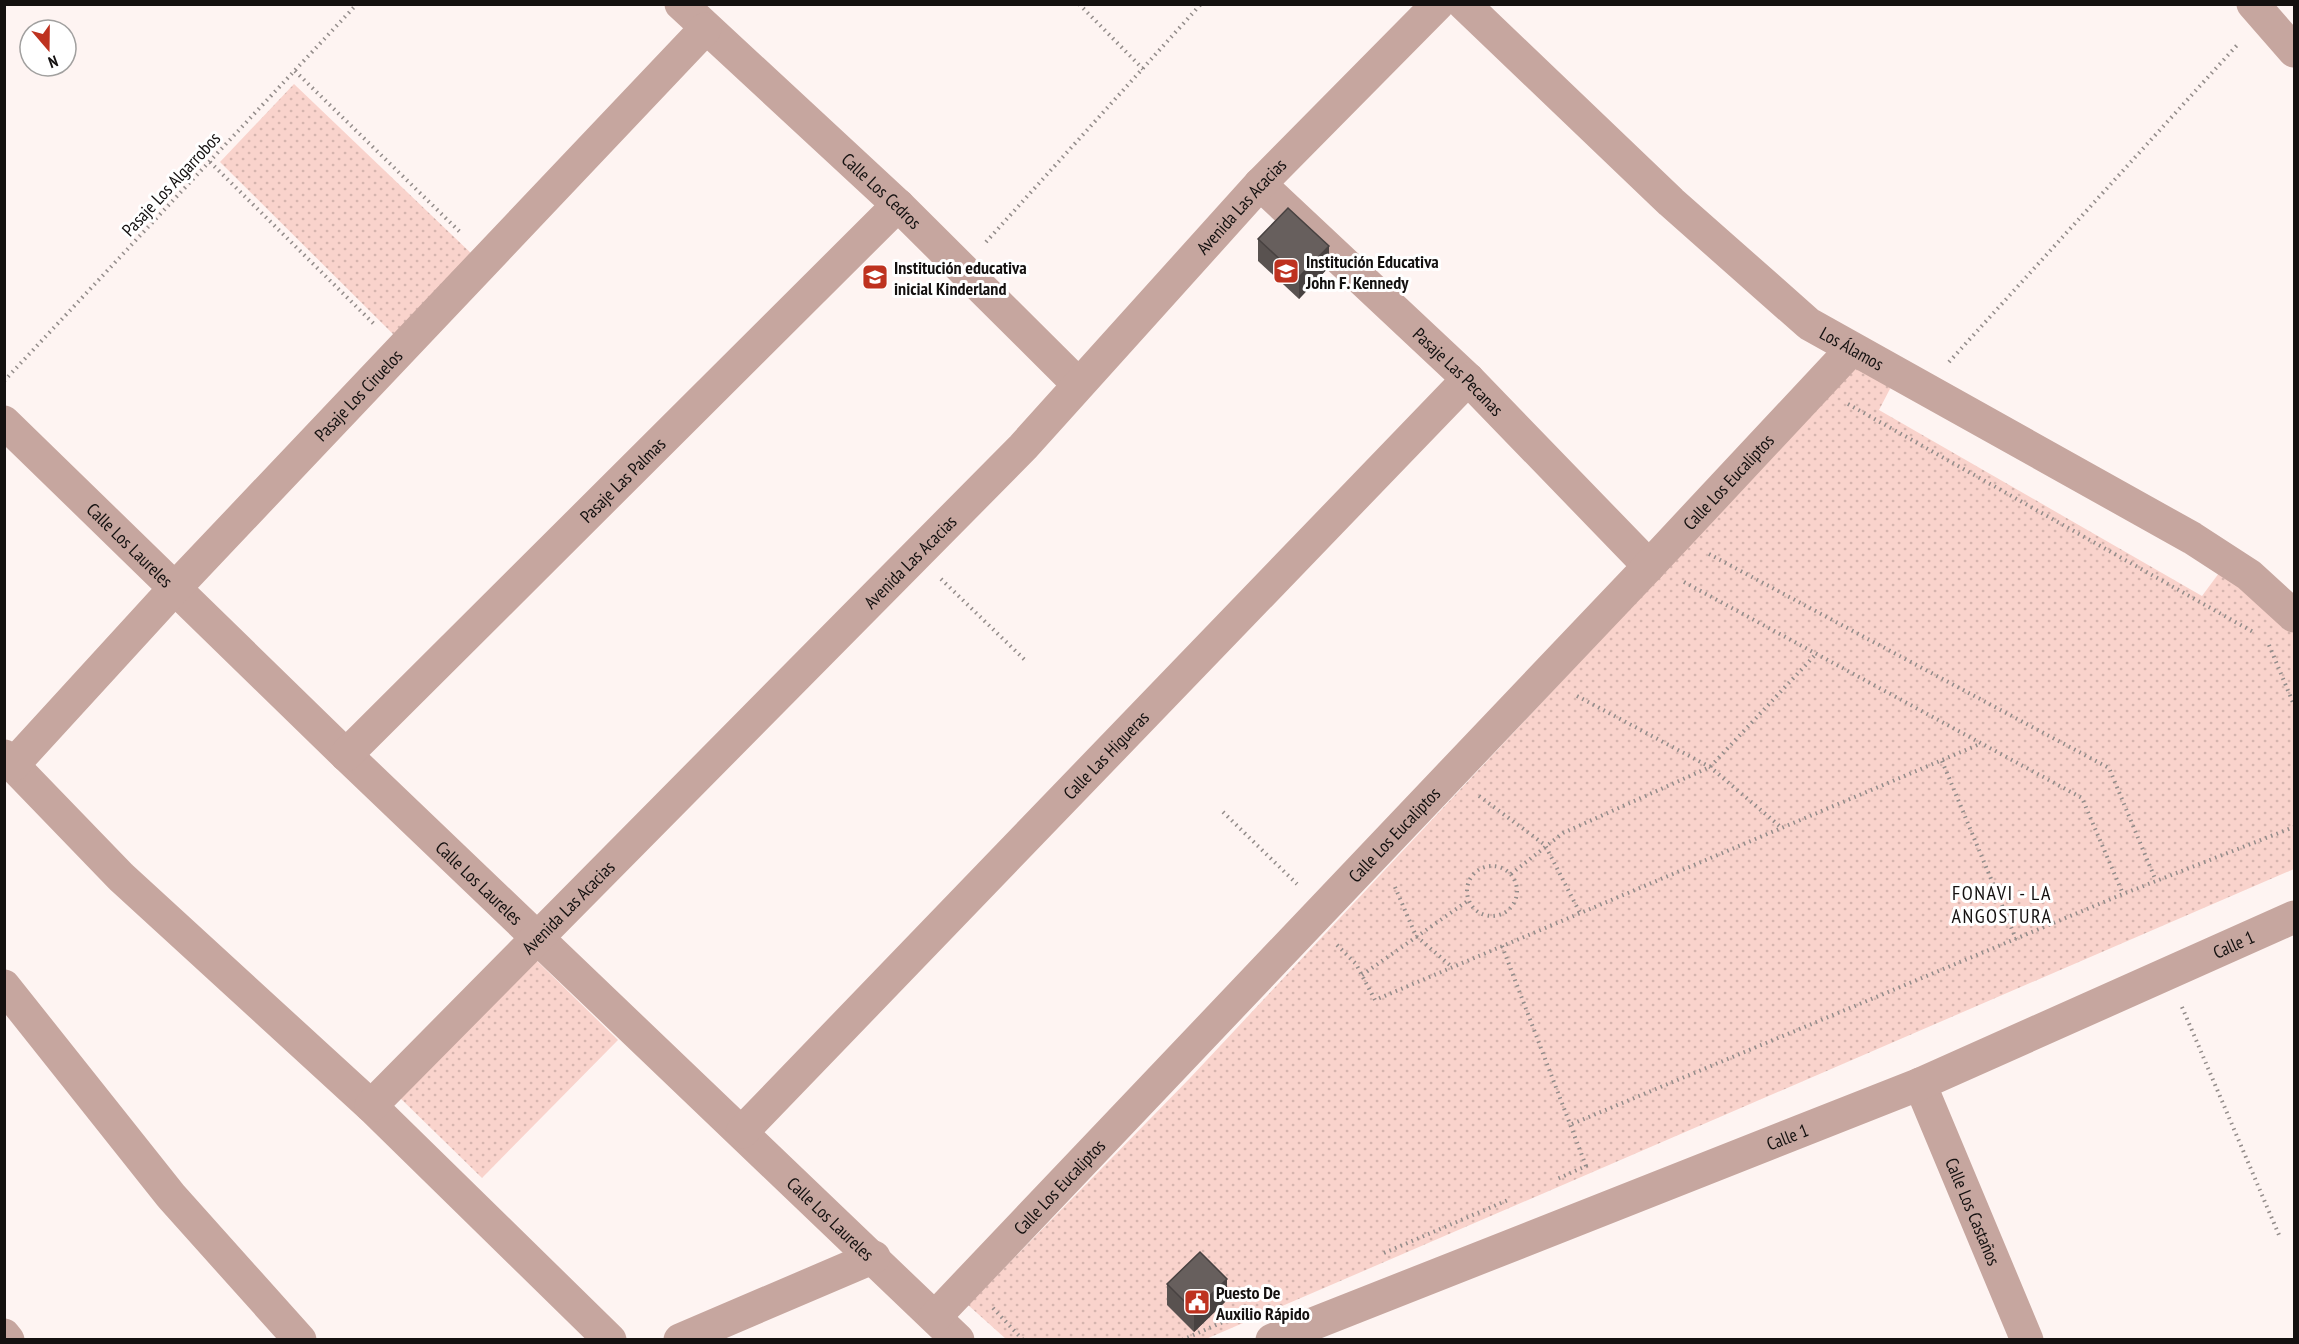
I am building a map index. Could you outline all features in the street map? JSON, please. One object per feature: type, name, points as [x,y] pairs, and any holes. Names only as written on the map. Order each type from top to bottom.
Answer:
[{"type":"street","name":"Calle Los Cedros","points":[[681,4],[705,29],[898,205],[1078,384]]},
{"type":"street","name":"Avenida Las Acacias","points":[[371,1106],[1023,447],[1260,184],[1438,4]]},
{"type":"street","name":"Los Álamos","points":[[1464,4],[1680,210],[1809,324],[1851,350],[2192,537],[2249,575],[2295,616]]},
{"type":"street","points":[[2258,10],[2295,51]]},
{"type":"street","name":"Pasaje Los Ciruelos","points":[[9,760],[705,29]]},
{"type":"street","name":"Pasaje Las Pecanas","points":[[1260,184],[1468,379],[1662,572]]},
{"type":"street","name":"Pasaje Las Palmas","points":[[346,755],[898,205]]},
{"type":"street","name":"Calle Los Eucaliptos","points":[[935,1317],[1324,909],[1662,572],[1851,350]]},
{"type":"street","name":"Calle Las Higueras","points":[[742,1131],[1468,379]]},
{"type":"street","name":"Calle Los Laureles","points":[[4,422],[346,755],[874,1257],[958,1340]]},
{"type":"street","points":[[9,760],[121,877],[371,1106],[610,1340]]},
{"type":"street","name":"Calle 1","points":[[1272,1340],[1920,1084],[2167,972],[2295,917]]},
{"type":"street","points":[[4,986],[171,1196],[300,1340]]},
{"type":"street","name":"Calle Los Castaños","points":[[1920,1084],[2017,1337]]},
{"type":"street","points":[[680,1340],[874,1257]]},
{"type":"street","points":[[4,1335],[8,1340]]},
{"type":"path","name":"Pasaje Los Algarrobos","points":[[4,381],[357,4]]},
{"type":"path","points":[[1079,4],[1143,69]]},
{"type":"path","points":[[962,269],[1201,4]]},
{"type":"path","points":[[1924,390],[2258,10]]},
{"type":"path","points":[[295,71],[487,258]]},
{"type":"path","points":[[210,162],[400,350]]},
{"type":"path","points":[[1840,400],[2256,634]]},
{"type":"path","points":[[1701,549],[2109,768],[2156,881]]},
{"type":"path","points":[[916,555],[1027,662]]},
{"type":"path","points":[[1662,572],[2082,798],[2123,894]]},
{"type":"path","points":[[2267,640],[2295,705]]},
{"type":"path","points":[[1511,874],[1563,833],[1710,767],[1816,654]]},
{"type":"path","points":[[1568,692],[1710,767],[1782,828]]},
{"type":"path","points":[[1335,942],[1356,964],[1375,1000],[1980,744]]},
{"type":"path","points":[[1942,761],[2016,939]]},
{"type":"path","points":[[1474,792],[1545,845],[1580,913]]},
{"type":"path","points":[[1223,812],[1324,909]]},
{"type":"path","points":[[1572,1124],[2123,894],[2295,826]]},
{"type":"path","points":[[1490,866],[1502,868],[1511,874],[1517,884],[1518,896],[1512,907],[1502,914],[1492,916],[1483,914],[1469,900],[1467,888],[1471,878],[1479,869],[1490,866]]},
{"type":"path","points":[[1392,880],[1416,936],[1453,967]]},
{"type":"path","points":[[1362,975],[1469,900]]},
{"type":"path","points":[[1502,946],[1572,1124],[1586,1166],[1557,1179]]},
{"type":"path","points":[[2167,972],[2279,1235]]},
{"type":"shaded area","points":[[294,84],[475,257],[398,339],[220,162]]},
{"type":"shaded area","points":[[1858,365],[1892,385],[1879,410],[2202,596],[2219,573],[2269,603],[2294,631],[2294,869],[1206,1339],[1006,1339],[968,1305],[1190,1078]]},
{"type":"shaded area","points":[[533,957],[618,1040],[482,1178],[397,1095]]},
{"type":"building","points":[[1288,208],[1329,246],[1299,277],[1258,239]]},
{"type":"building","points":[[1200,1252],[1227,1279],[1194,1311],[1167,1284]]},
{"type":"place","name":"Institución Educativa John F. Kennedy","points":[[1286,271]]},
{"type":"place","name":"Institución educativa inicial Kinderland","points":[[875,277]]},
{"type":"place","name":"Puesto De Auxilio Rápido","points":[[1197,1302]]},
{"type":"district","name":"FONAVI - LA ANGOSTURA","points":[[2002,904]]}]
